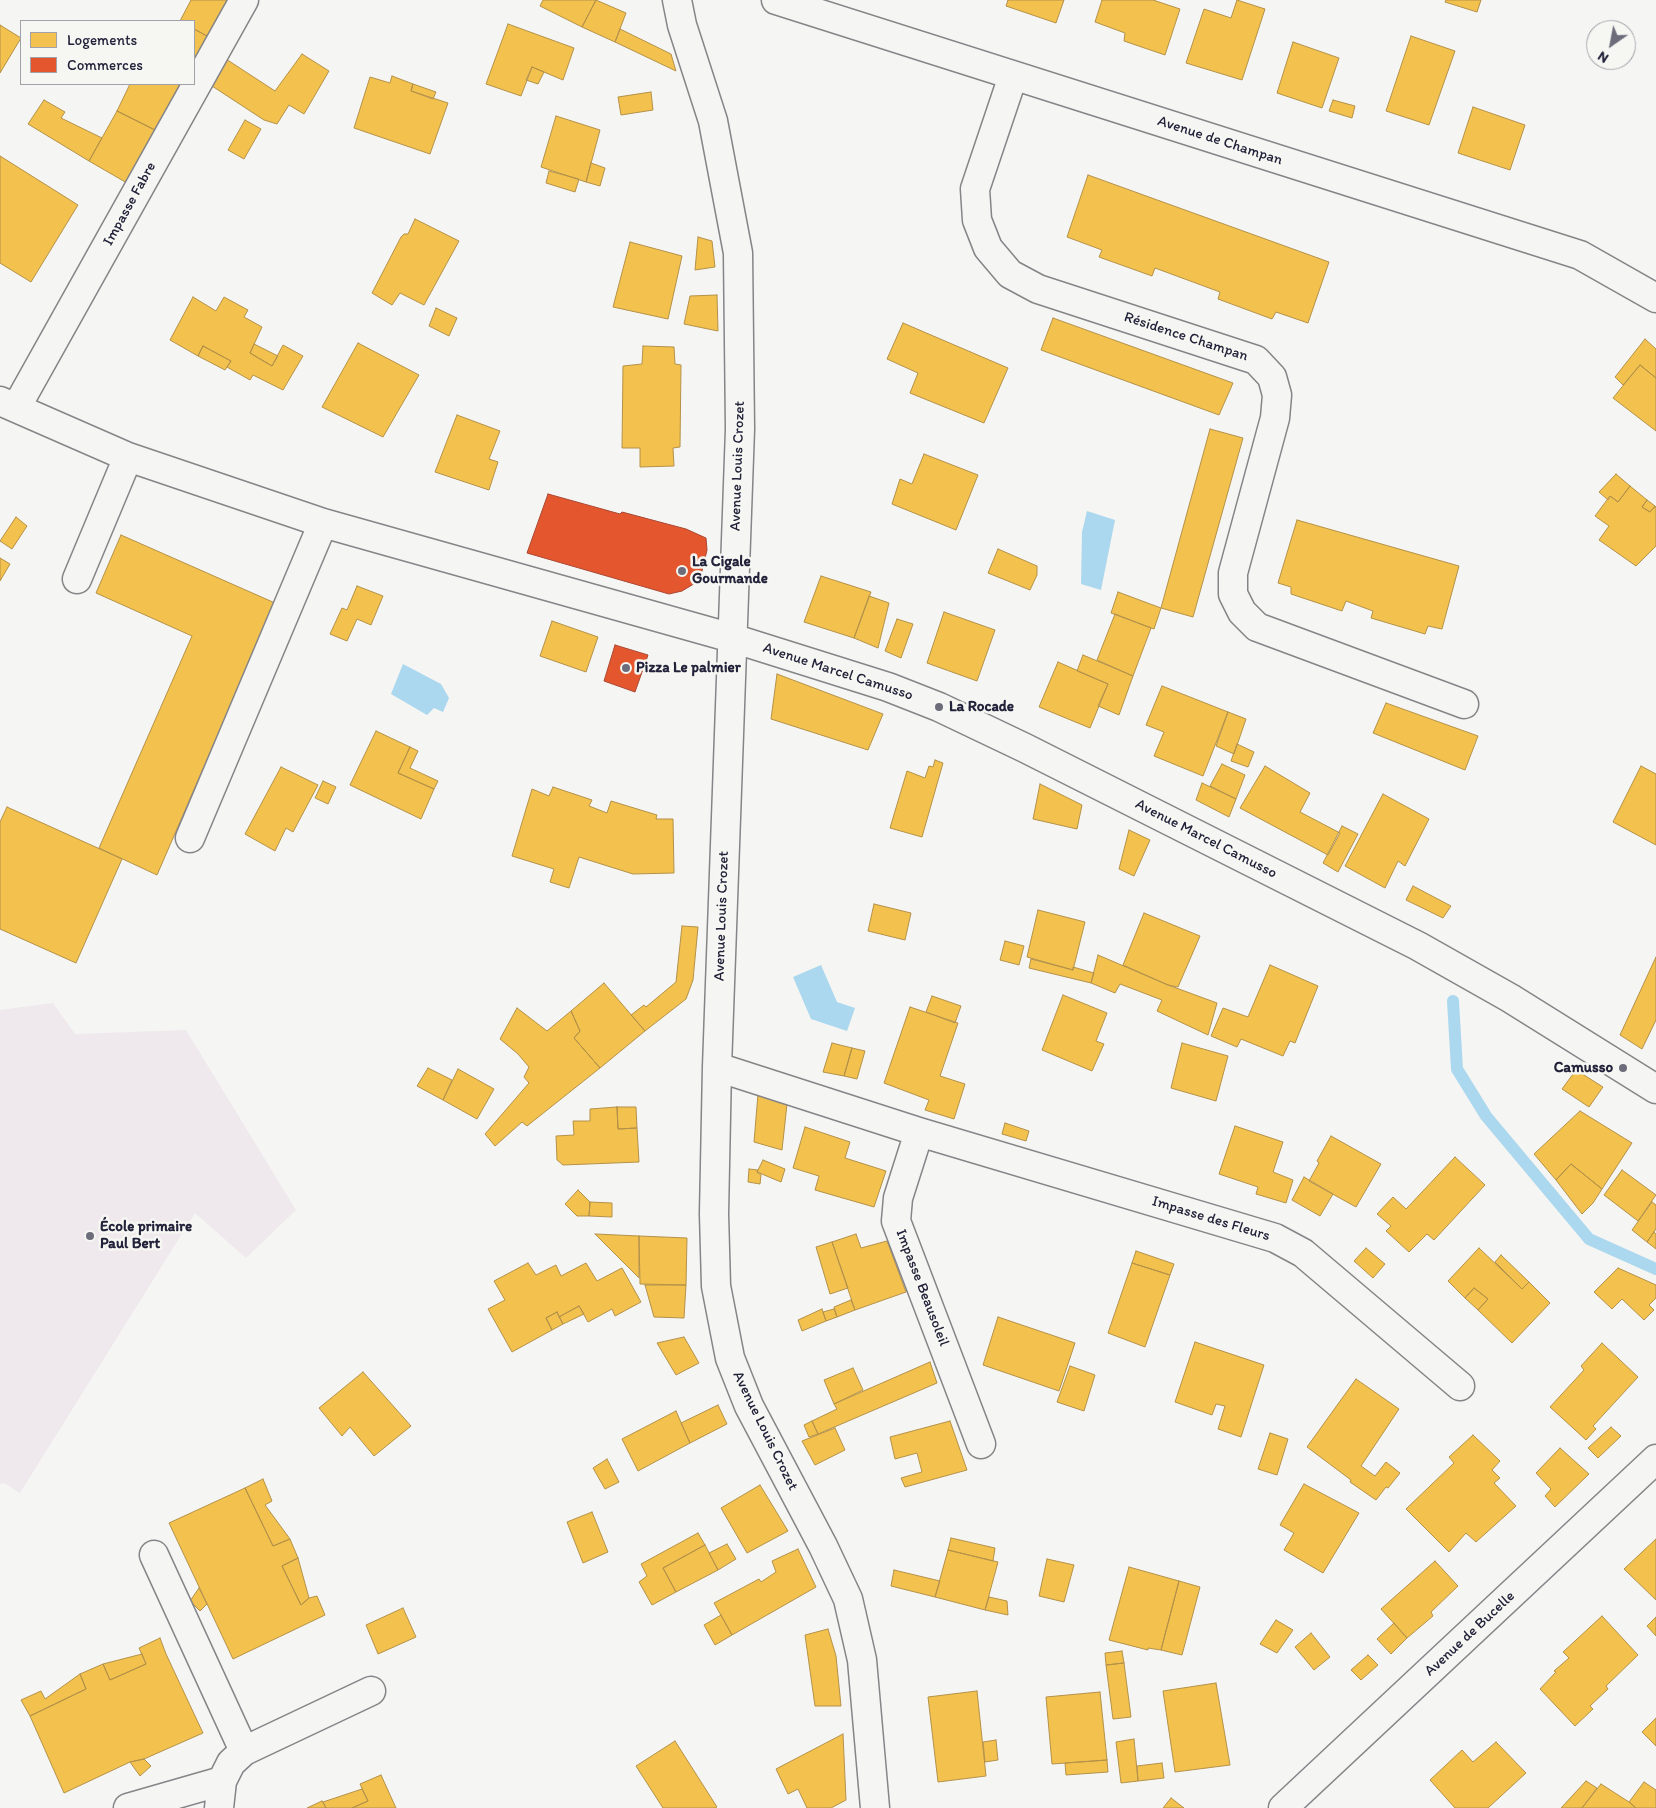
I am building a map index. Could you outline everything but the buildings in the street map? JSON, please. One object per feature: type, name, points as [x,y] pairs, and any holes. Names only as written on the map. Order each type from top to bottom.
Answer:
[{"type":"street","name":"Impasse Fabre","points":[[195,84],[244,0]]},
{"type":"street","name":"Avenue Louis Crozet","points":[[677,0],[682,25],[713,120],[738,253],[740,429],[717,1068],[714,1214],[716,1286],[730,1358],[749,1406],[823,1546],[848,1599],[862,1660],[870,1806]]},
{"type":"street","name":"Avenue de Champan","points":[[776,0],[1580,255],[1656,298]]},
{"type":"street","name":"Résidence Champan","points":[[1013,76],[975,189],[977,220],[988,248],[1010,274],[1038,289],[1256,360],[1272,377],[1277,395],[1275,418],[1233,573],[1233,594],[1242,612],[1257,627],[1464,704]]},
{"type":"street","name":"Impasse Fabre","points":[[8,404],[194,85]]},
{"type":"street","name":"Avenue Marcel Camusso","points":[[8,404],[128,457],[323,523],[732,638],[939,706],[1418,946],[1510,998],[1656,1090]]},
{"type":"street","points":[[77,579],[128,457]]},
{"type":"street","points":[[190,838],[323,523]]},
{"type":"street","points":[[717,1068],[919,1132]]},
{"type":"street","name":"Impasse des Fleurs","points":[[919,1132],[1275,1238],[1303,1253],[1460,1386]]},
{"type":"street","name":"Impasse Beausoleil","points":[[919,1132],[898,1198],[896,1221],[981,1444]]},
{"type":"street","name":"Avenue de Bucelle","points":[[1283,1808],[1656,1459]]},
{"type":"street","points":[[154,1555],[244,1751]]},
{"type":"street","points":[[219,1808],[222,1781],[231,1763],[244,1751],[371,1691]]},
{"type":"street","points":[[128,1808],[222,1781]]},
{"type":"shaded area","name":"École primaire Paul Bert","points":[[53,1003],[75,1034],[186,1030],[296,1210],[246,1258],[195,1213],[20,1493],[4,1483],[0,1484],[0,1010]]},
{"type":"water","points":[[1087,511],[1115,520],[1101,590],[1081,584],[1082,532]]},
{"type":"water","points":[[403,664],[441,684],[449,698],[443,712],[434,708],[427,715],[391,694]]},
{"type":"water","points":[[821,965],[837,1002],[855,1008],[847,1031],[811,1019],[793,977]]},
{"type":"waterway","points":[[1453,1001],[1457,1069],[1486,1116],[1589,1239],[1656,1269]]},
{"type":"place","name":"La Cigale Gourmande","points":[[682,571]]},
{"type":"place","name":"Pizza Le palmier","points":[[626,668]]},
{"type":"place","name":"La Rocade","points":[[939,707]]},
{"type":"place","name":"Camusso","points":[[1623,1068]]},
{"type":"place","name":"École primaire Paul Bert","points":[[90,1236]]}]
